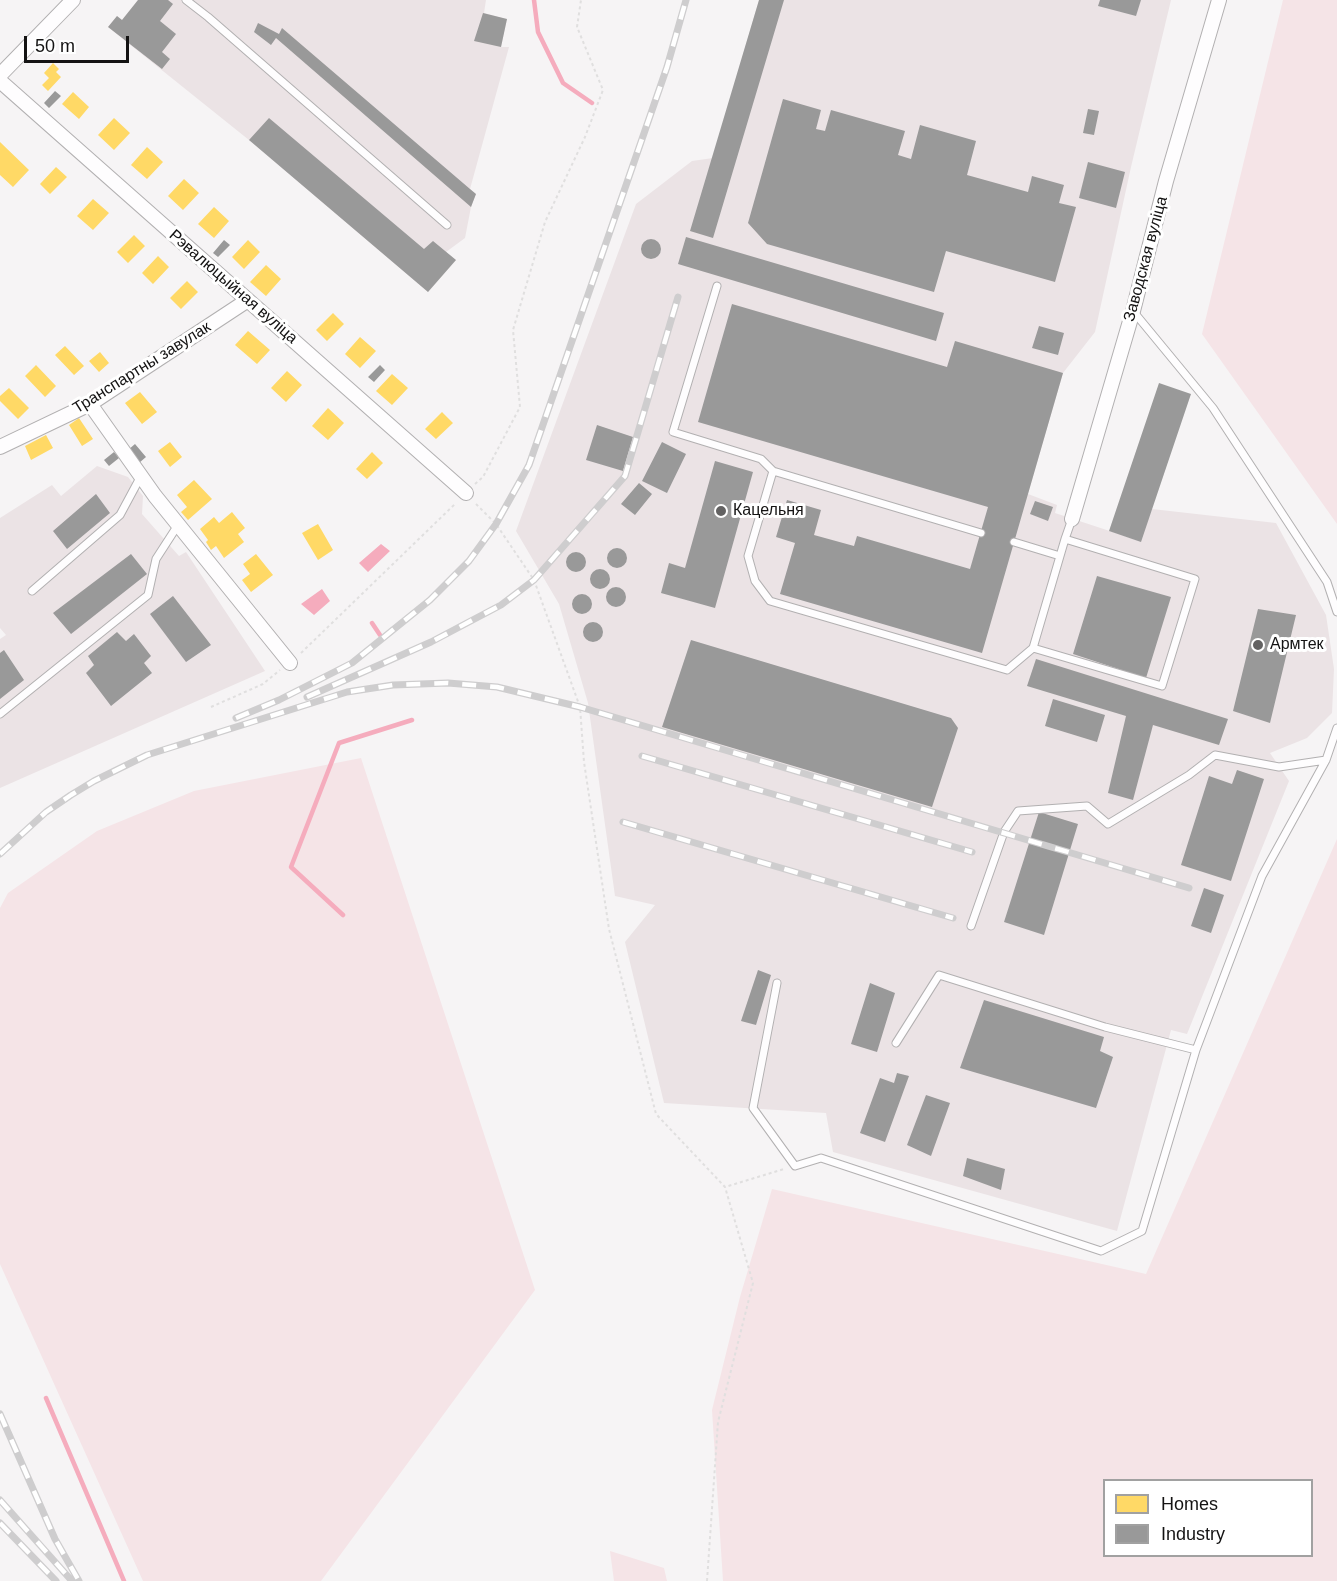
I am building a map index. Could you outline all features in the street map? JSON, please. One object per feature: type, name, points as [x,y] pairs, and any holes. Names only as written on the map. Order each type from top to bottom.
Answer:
[{"type":"street","points":[[0,75],[73,0]]},
{"type":"street","name":"Заводская вуліца","points":[[1072,519],[1133,311],[1166,181],[1219,0]]},
{"type":"street","name":"Рэвалюцыйная вуліца","points":[[0,81],[466,493]]},
{"type":"street","name":"Транспартны завулак","points":[[0,447],[90,404],[248,300]]},
{"type":"street","points":[[90,404],[178,525],[290,663]]},
{"type":"lane","points":[[186,0],[447,225]]},
{"type":"lane","points":[[717,286],[673,432],[761,459],[773,471],[981,533]]},
{"type":"lane","points":[[1133,311],[1213,408],[1326,582],[1337,612]]},
{"type":"lane","points":[[773,471],[748,556],[755,581],[770,601],[1007,670],[1033,648],[1072,519]]},
{"type":"lane","points":[[32,591],[120,514],[141,476]]},
{"type":"lane","points":[[0,714],[148,596],[156,559],[178,525]]},
{"type":"lane","points":[[1033,648],[1162,686],[1195,579],[1065,539]]},
{"type":"lane","points":[[1014,542],[1060,556]]},
{"type":"lane","points":[[777,983],[753,1108],[795,1166],[821,1158],[1101,1251],[1142,1231],[1196,1050],[1262,876],[1326,760],[1337,728]]},
{"type":"lane","points":[[971,926],[1004,832],[1018,811],[1086,806],[1108,824],[1189,775],[1215,755],[1280,767],[1326,760]]},
{"type":"lane","points":[[896,1043],[939,975],[1105,1027],[1196,1050]]},
{"type":"path","points":[[211,707],[263,684],[290,663],[483,477],[520,407],[513,330],[545,222],[585,137],[603,90],[577,27],[581,0]]},
{"type":"path","points":[[466,493],[496,524],[534,580],[580,707],[584,762],[609,929],[656,1114],[725,1187],[753,1283],[718,1422],[707,1581]]},
{"type":"path","points":[[725,1187],[795,1166]]},
{"type":"shaded area","points":[[138,0],[486,0],[484,13],[507,19],[501,47],[509,47],[470,189],[476,194],[465,238],[446,252],[456,260],[428,292],[249,140],[108,27],[117,16],[122,20]]},
{"type":"shaded area","points":[[759,0],[1171,0],[1095,332],[1063,373],[1028,494],[1057,505],[1055,513],[1140,541],[1152,509],[1276,523],[1326,615],[1334,669],[1332,713],[1307,738],[1270,753],[1289,781],[1187,1034],[1171,1030],[1117,1231],[833,1152],[826,1113],[664,1103],[625,942],[655,905],[615,896],[588,703],[559,604],[516,531],[636,204],[692,161],[713,158]]},
{"type":"shaded area","points":[[1283,0],[1337,0],[1337,524],[1202,334]]},
{"type":"shaded area","points":[[97,466],[128,477],[143,496],[142,514],[179,556],[186,552],[265,671],[0,788],[0,639],[6,635],[0,628],[0,518],[52,485],[61,496]]},
{"type":"shaded area","points":[[381,544],[390,551],[368,572],[359,563]]},
{"type":"shaded area","points":[[322,589],[330,601],[314,615],[301,604]]},
{"type":"shaded area","points":[[361,758],[535,1290],[321,1581],[143,1581],[0,1264],[0,908],[8,893],[97,831],[194,791]]},
{"type":"shaded area","points":[[1337,839],[1337,1581],[723,1581],[712,1410],[740,1297],[772,1189],[1146,1274]]},
{"type":"shaded area","points":[[610,1551],[664,1568],[667,1581],[614,1581]]},
{"type":"building: Homes","points":[[53,63],[59,69],[56,72],[61,77],[48,91],[42,85],[49,78],[44,73]]},
{"type":"building: Homes","points":[[73,92],[89,107],[79,119],[62,104]]},
{"type":"building: Homes","points":[[114,118],[130,133],[114,150],[98,135]]},
{"type":"building: Homes","points":[[0,142],[29,170],[13,187],[0,175]]},
{"type":"building: Homes","points":[[147,147],[163,162],[147,179],[131,165]]},
{"type":"building: Homes","points":[[56,167],[67,177],[50,194],[40,184]]},
{"type":"building: Homes","points":[[184,179],[199,193],[183,210],[168,196]]},
{"type":"building: Homes","points":[[93,199],[109,213],[93,230],[77,216]]},
{"type":"building: Homes","points":[[214,207],[229,221],[214,238],[198,224]]},
{"type":"building: Homes","points":[[134,235],[145,246],[128,263],[117,252]]},
{"type":"building: Homes","points":[[248,240],[260,252],[244,269],[232,257]]},
{"type":"building: Homes","points":[[158,256],[169,267],[153,284],[142,273]]},
{"type":"building: Homes","points":[[266,265],[281,279],[266,296],[250,282]]},
{"type":"building: Homes","points":[[187,281],[198,292],[181,309],[170,298]]},
{"type":"building: Homes","points":[[333,313],[344,324],[327,341],[316,330]]},
{"type":"building: Homes","points":[[248,331],[270,350],[257,364],[235,345]]},
{"type":"building: Homes","points":[[360,337],[376,351],[360,368],[345,354]]},
{"type":"building: Homes","points":[[65,346],[84,366],[74,375],[55,355]]},
{"type":"building: Homes","points":[[100,352],[109,363],[99,372],[89,361]]},
{"type":"building: Homes","points":[[36,365],[56,386],[45,397],[25,376]]},
{"type":"building: Homes","points":[[287,371],[302,385],[286,402],[271,388]]},
{"type":"building: Homes","points":[[392,374],[408,388],[392,405],[376,391]]},
{"type":"building: Homes","points":[[9,388],[29,408],[18,419],[0,401],[0,396]]},
{"type":"building: Homes","points":[[140,392],[157,412],[142,424],[125,403]]},
{"type":"building: Homes","points":[[328,408],[344,423],[328,440],[312,426]]},
{"type":"building: Homes","points":[[442,412],[453,423],[436,439],[425,429]]},
{"type":"building: Homes","points":[[79,418],[93,439],[82,446],[69,425]]},
{"type":"building: Homes","points":[[46,435],[53,448],[31,460],[25,446]]},
{"type":"building: Homes","points":[[170,442],[182,457],[170,467],[158,451]]},
{"type":"building: Homes","points":[[372,452],[383,463],[367,479],[356,469]]},
{"type":"building: Homes","points":[[194,480],[212,499],[188,520],[181,512],[187,507],[177,495]]},
{"type":"building: Homes","points":[[232,512],[245,528],[238,534],[244,542],[224,558],[216,546],[211,550],[206,542],[208,540],[200,529],[214,517],[219,523]]},
{"type":"building: Homes","points":[[318,524],[333,550],[318,560],[302,533]]},
{"type":"building: Homes","points":[[256,554],[273,575],[251,592],[242,580],[250,574],[243,564]]},
{"type":"building: Industry","points":[[138,0],[168,0],[173,4],[160,21],[176,34],[162,52],[170,59],[162,69],[108,27],[117,16],[122,20]]},
{"type":"building: Industry","points":[[759,0],[784,0],[713,238],[690,231]]},
{"type":"building: Industry","points":[[1100,0],[1141,0],[1136,16],[1098,6]]},
{"type":"building: Industry","points":[[483,13],[507,19],[501,47],[474,41]]},
{"type":"building: Industry","points":[[258,23],[279,34],[282,28],[476,194],[471,207],[276,38],[271,45],[254,32]]},
{"type":"building: Industry","points":[[55,91],[61,96],[49,108],[44,103]]},
{"type":"building: Industry","points":[[783,99],[821,110],[816,129],[825,131],[831,110],[905,131],[898,155],[911,159],[920,125],[976,141],[967,175],[1028,192],[1032,176],[1064,185],[1059,203],[1076,207],[1055,282],[946,251],[934,292],[767,244],[748,223]]},
{"type":"building: Industry","points":[[1088,109],[1099,111],[1094,135],[1083,133]]},
{"type":"building: Industry","points":[[269,118],[424,249],[433,241],[456,260],[428,292],[249,140]]},
{"type":"building: Industry","points":[[1088,162],[1125,172],[1116,208],[1079,198]]},
{"type":"building: Industry","points":[[686,237],[944,313],[936,341],[678,264]]},
{"type":"building: Industry","points":[[651,239],[658,242],[661,249],[658,256],[651,259],[644,256],[641,249],[644,242]]},
{"type":"building: Industry","points":[[224,240],[230,245],[218,257],[213,253]]},
{"type":"building: Industry","points":[[732,304],[947,367],[955,341],[1063,373],[982,653],[780,594],[795,543],[776,537],[787,500],[821,510],[814,535],[854,546],[857,536],[970,569],[988,507],[698,422]]},
{"type":"building: Industry","points":[[1039,326],[1064,333],[1058,355],[1032,348]]},
{"type":"building: Industry","points":[[380,365],[385,370],[374,382],[368,377]]},
{"type":"building: Industry","points":[[1159,383],[1191,394],[1141,542],[1109,531]]},
{"type":"building: Industry","points":[[597,425],[633,437],[623,471],[586,460]]},
{"type":"building: Industry","points":[[662,442],[686,454],[667,493],[642,481]]},
{"type":"building: Industry","points":[[135,444],[146,457],[139,463],[128,450]]},
{"type":"building: Industry","points":[[114,452],[119,458],[109,466],[104,460]]},
{"type":"building: Industry","name":"Кацельня","points":[[715,461],[753,472],[715,608],[661,593],[669,563],[685,568]]},
{"type":"building: Industry","points":[[639,483],[652,494],[635,515],[621,504]]},
{"type":"building: Industry","points":[[96,494],[110,513],[67,549],[53,531]]},
{"type":"building: Industry","points":[[1035,501],[1053,507],[1048,521],[1030,514]]},
{"type":"building: Industry","points":[[617,548],[624,551],[627,558],[624,565],[617,568],[610,565],[607,558],[610,551]]},
{"type":"building: Industry","points":[[576,552],[583,555],[586,562],[583,569],[576,572],[569,569],[566,562],[569,555]]},
{"type":"building: Industry","points":[[131,554],[147,574],[71,634],[53,613]]},
{"type":"building: Industry","points":[[600,569],[607,572],[610,579],[607,586],[600,589],[593,586],[590,579],[593,572]]},
{"type":"building: Industry","points":[[1097,576],[1171,597],[1146,678],[1073,654]]},
{"type":"building: Industry","points":[[616,587],[623,590],[626,597],[623,604],[616,607],[609,604],[606,597],[609,590]]},
{"type":"building: Industry","points":[[582,594],[589,597],[592,604],[589,611],[582,614],[575,611],[572,604],[575,597]]},
{"type":"building: Industry","points":[[173,596],[211,645],[186,662],[150,614]]},
{"type":"building: Industry","points":[[1258,609],[1296,615],[1270,723],[1233,711]]},
{"type":"building: Industry","points":[[593,622],[600,625],[603,632],[600,639],[593,642],[586,639],[583,632],[586,625]]},
{"type":"building: Industry","points":[[117,632],[126,641],[134,634],[151,656],[144,663],[152,673],[111,706],[86,673],[94,665],[88,656]]},
{"type":"building: Industry","points":[[691,640],[951,718],[958,728],[932,807],[662,727]]},
{"type":"building: Industry","points":[[4,650],[24,680],[0,699],[0,653]]},
{"type":"building: Industry","points":[[1036,659],[1228,719],[1219,745],[1153,725],[1133,800],[1108,793],[1126,716],[1027,686]]},
{"type":"building: Industry","points":[[1053,699],[1105,715],[1097,742],[1045,726]]},
{"type":"building: Industry","points":[[1237,770],[1264,779],[1231,881],[1181,865],[1209,776],[1232,784]]},
{"type":"building: Industry","points":[[1039,812],[1078,824],[1044,935],[1004,922]]},
{"type":"building: Industry","points":[[1204,888],[1224,895],[1211,933],[1191,926]]},
{"type":"building: Industry","points":[[758,970],[771,975],[756,1025],[741,1021]]},
{"type":"building: Industry","points":[[870,983],[895,993],[877,1052],[851,1044]]},
{"type":"building: Industry","points":[[984,1000],[1104,1037],[1100,1051],[1113,1057],[1096,1108],[960,1068]]},
{"type":"building: Industry","points":[[897,1073],[909,1076],[885,1142],[860,1133],[880,1078],[894,1083]]},
{"type":"building: Industry","points":[[926,1095],[950,1103],[931,1156],[907,1145]]},
{"type":"building: Industry","points":[[967,1158],[1005,1169],[1001,1190],[963,1176]]},
{"type":"waterway","points":[[534,0],[538,32],[563,83],[592,103]]},
{"type":"waterway","points":[[372,623],[380,635]]},
{"type":"waterway","points":[[343,915],[291,867],[339,743],[412,720]]},
{"type":"waterway","points":[[46,1398],[124,1581]]},
{"type":"railway","points":[[236,718],[279,700],[352,663],[430,600],[469,561],[496,524],[529,465],[667,67],[686,0]]},
{"type":"railway","points":[[307,697],[431,642],[501,605],[534,580],[625,476],[678,297]]},
{"type":"railway","points":[[0,854],[46,812],[71,795],[147,755],[347,692],[393,685],[448,683],[497,687],[580,707],[1189,888]]},
{"type":"railway","points":[[642,756],[972,852]]},
{"type":"railway","points":[[623,822],[953,918]]},
{"type":"railway","points":[[0,1414],[55,1539],[79,1581]]},
{"type":"railway","points":[[0,1500],[72,1581]]},
{"type":"railway","points":[[0,1523],[56,1581]]},
{"type":"place","name":"Кацельня","points":[[721,511]]},
{"type":"place","name":"Армтек","points":[[1258,645]]}]
